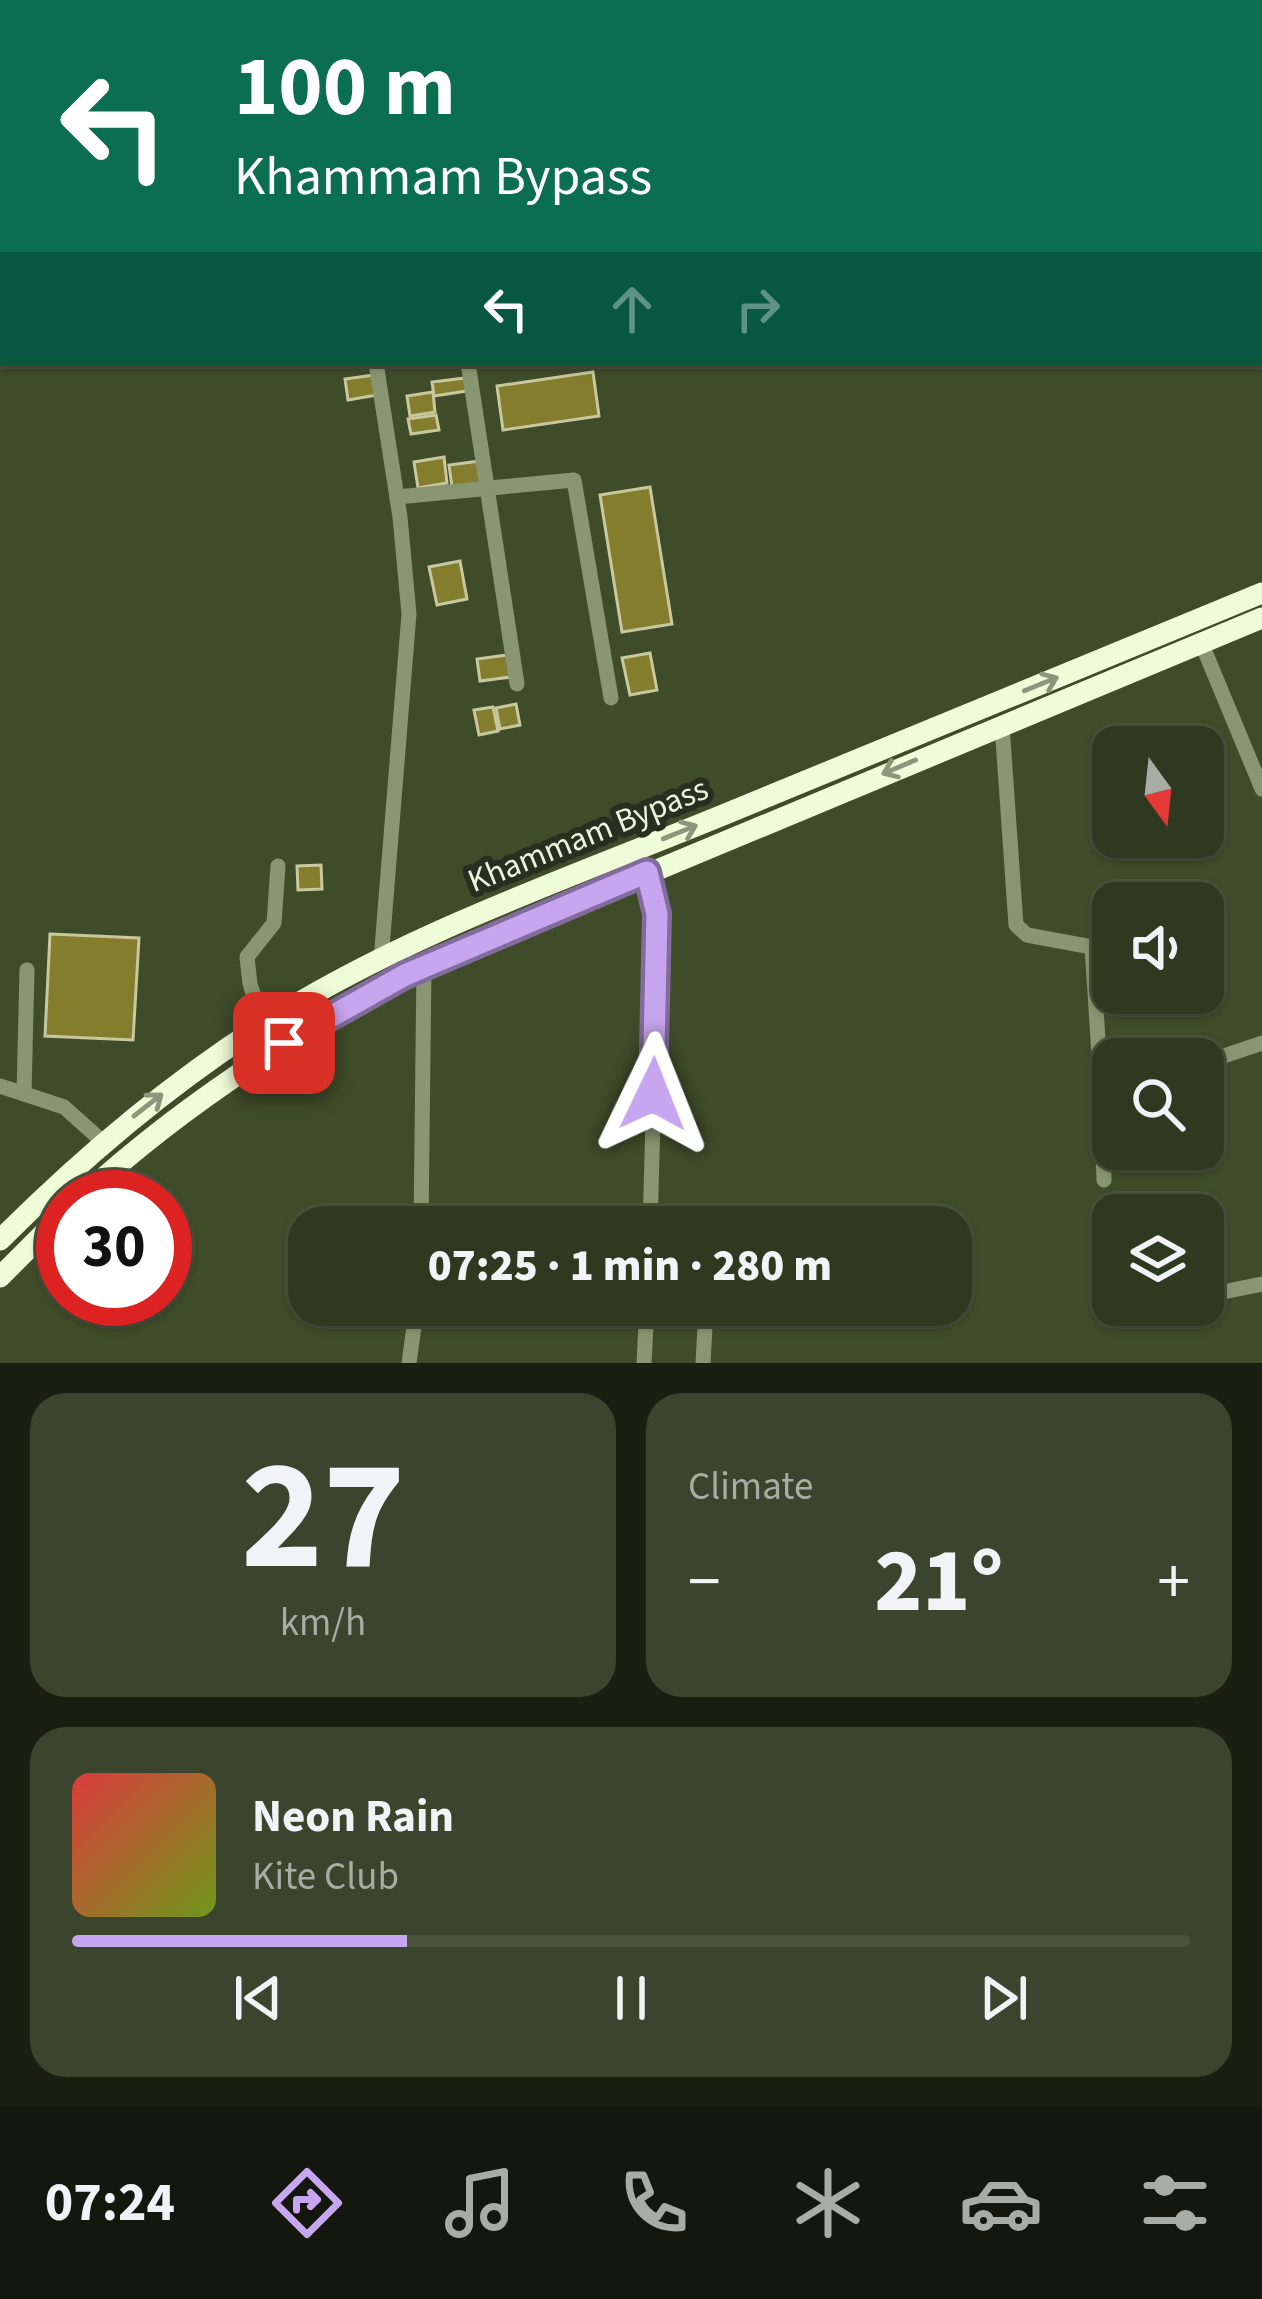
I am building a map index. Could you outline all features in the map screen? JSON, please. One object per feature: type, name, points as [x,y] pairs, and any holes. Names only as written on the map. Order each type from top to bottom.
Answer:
[{"type":"highway","name":"Khammam Bypass","points":[[111,1170],[284,1043],[424,966],[1002,725],[1197,632],[1262,593]]},
{"type":"highway","name":"Khammam Bypass","points":[[0,1240],[102,1141],[263,1024],[381,960],[557,882],[1197,632],[1262,617]]},
{"type":"highway","points":[[557,882],[568,905]]},
{"type":"highway","points":[[0,1277],[36,1241]]},
{"type":"street","points":[[376,366],[409,614],[381,960]]},
{"type":"street","points":[[468,366],[517,684]]},
{"type":"street","points":[[397,497],[565,478],[576,483],[611,698]]},
{"type":"street","points":[[1197,632],[1262,789]]},
{"type":"street","points":[[1002,725],[1016,925],[1027,934],[1092,947],[1103,1038]]},
{"type":"street","points":[[263,1024],[247,957],[274,923],[278,866]]},
{"type":"street","points":[[647,872],[655,897],[658,942],[651,1206]]},
{"type":"street","points":[[422,1206],[424,966]]},
{"type":"street","points":[[23,1094],[27,970]]},
{"type":"street","points":[[1224,1056],[1259,1044],[1262,1065]]},
{"type":"street","points":[[0,1086],[64,1107],[102,1141]]},
{"type":"street","points":[[1104,1170],[1104,1180]]},
{"type":"street","points":[[1224,1292],[1262,1284]]},
{"type":"street","points":[[409,1363],[414,1326]]},
{"type":"street","points":[[644,1363],[646,1326]]},
{"type":"street","points":[[703,1363],[705,1326]]},
{"type":"building","points":[[593,372],[599,416],[503,430],[497,386]]},
{"type":"building","points":[[374,375],[377,395],[348,400],[345,379]]},
{"type":"building","points":[[465,378],[467,391],[434,396],[432,382]]},
{"type":"building","points":[[433,392],[435,412],[410,416],[407,396]]},
{"type":"building","points":[[436,415],[439,430],[411,434],[408,419]]},
{"type":"building","points":[[444,457],[447,483],[418,488],[414,462]]},
{"type":"building","points":[[480,461],[483,483],[452,487],[449,465]]},
{"type":"building","points":[[650,487],[672,624],[622,632],[600,495]]},
{"type":"building","points":[[460,561],[467,599],[437,605],[429,567]]},
{"type":"building","points":[[650,653],[657,690],[630,695],[622,658]]},
{"type":"building","points":[[507,655],[511,677],[480,681],[477,659]]},
{"type":"building","points":[[516,704],[520,725],[500,729],[496,708]]},
{"type":"building","points":[[493,707],[498,731],[479,735],[474,710]]},
{"type":"building","points":[[321,865],[322,889],[298,890],[297,866]]},
{"type":"building","points":[[50,934],[139,938],[133,1040],[45,1036]]},
{"type":"route","points":[[284,1043],[405,975],[647,872],[655,897],[658,942],[653,1094]]}]
